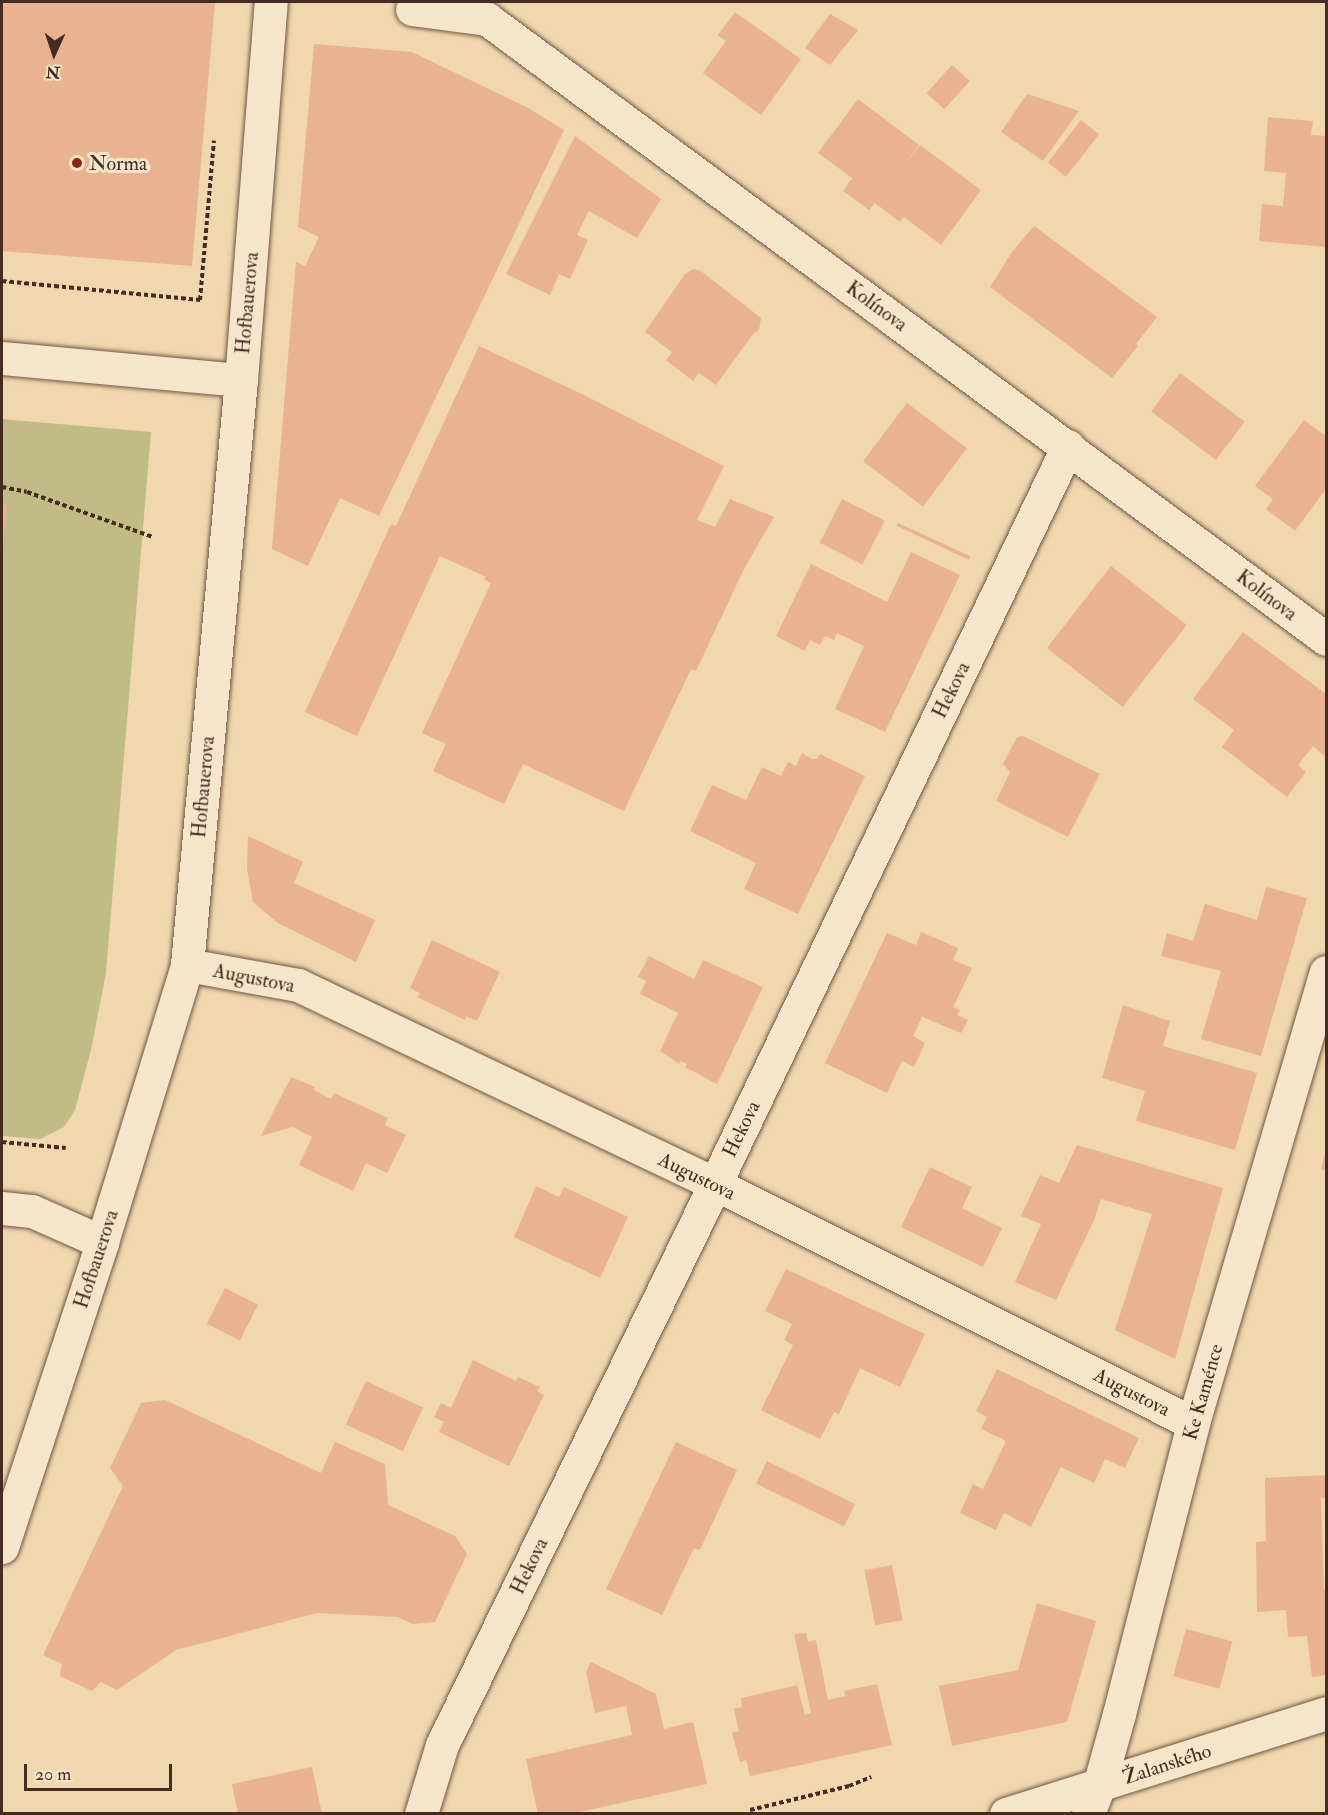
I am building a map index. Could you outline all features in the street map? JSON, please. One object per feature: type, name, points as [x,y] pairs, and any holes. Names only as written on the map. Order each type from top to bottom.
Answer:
[{"type":"street","name":"Hofbauerova","points":[[2,1547],[102,1242],[187,966],[241,380],[271,2]]},
{"type":"street","name":"Kolínova","points":[[412,9],[487,19],[1068,446],[1326,639]]},
{"type":"street","points":[[2,358],[241,380]]},
{"type":"street","name":"Hekova","points":[[421,1814],[442,1745],[715,1184],[1068,446]]},
{"type":"street","name":"Augustova","points":[[187,966],[298,985],[715,1184],[1193,1423]]},
{"type":"street","name":"Ke Kaménce","points":[[1094,1800],[1193,1423],[1326,972]]},
{"type":"street","points":[[2,1209],[32,1211],[102,1242]]},
{"type":"street","name":"Žalanského","points":[[1006,1814],[1094,1800],[1326,1713]]},
{"type":"path","points":[[2,281],[200,300],[214,133]]},
{"type":"path","points":[[2,487],[27,492],[153,537]]},
{"type":"path","points":[[2,1142],[66,1148]]},
{"type":"path","points":[[750,1810],[849,1786],[871,1778]]},
{"type":"shaded area","points":[[2,419],[151,432],[106,973],[91,1050],[75,1110],[64,1127],[40,1139],[2,1136],[2,557],[6,505],[2,504]]},
{"type":"building","points":[[2,2],[215,2],[192,266],[2,251]]},
{"type":"building","points":[[735,12],[801,59],[761,115],[703,73],[726,41],[718,35]]},
{"type":"building","points":[[830,14],[858,30],[830,65],[805,48]]},
{"type":"building","points":[[314,44],[412,52],[528,108],[564,130],[379,516],[340,498],[308,566],[272,549],[296,262],[305,266],[319,237],[298,227]]},
{"type":"building","points":[[952,65],[970,81],[944,109],[927,93]]},
{"type":"building","points":[[1027,94],[1079,111],[1043,161],[1001,132]]},
{"type":"building","points":[[858,99],[919,145],[902,168],[920,145],[981,190],[941,245],[904,217],[900,222],[875,203],[869,210],[843,191],[852,178],[818,153]]},
{"type":"building","points":[[1268,117],[1313,121],[1311,135],[1326,136],[1326,247],[1259,241],[1262,204],[1283,206],[1286,173],[1264,171]]},
{"type":"building","points":[[1081,120],[1099,134],[1066,177],[1048,163]]},
{"type":"building","points":[[575,136],[661,199],[637,238],[589,211],[577,235],[588,240],[570,279],[559,274],[550,295],[506,274]]},
{"type":"building","points":[[1034,226],[1157,317],[1136,344],[1138,346],[1112,378],[990,287],[1012,252]]},
{"type":"building","points":[[694,269],[701,271],[761,318],[759,330],[753,334],[716,385],[699,373],[693,381],[666,360],[672,352],[645,332],[685,274]]},
{"type":"building","points":[[479,346],[584,395],[724,466],[697,520],[715,527],[730,499],[774,517],[744,569],[696,671],[691,669],[624,811],[523,764],[504,804],[433,771],[446,744],[422,733],[491,583],[484,579],[486,577],[440,556],[357,736],[305,712],[391,524],[396,526]]},
{"type":"building","points":[[1180,373],[1245,422],[1216,460],[1151,411]]},
{"type":"building","points":[[907,403],[967,448],[923,506],[863,461]]},
{"type":"building","points":[[1304,420],[1326,436],[1326,489],[1295,531],[1266,509],[1273,499],[1255,486]]},
{"type":"building","points":[[842,499],[885,521],[863,564],[820,543]]},
{"type":"building","points":[[2,504],[7,504],[3,548],[2,548]]},
{"type":"building","points":[[898,523],[970,556],[969,560],[897,526]]},
{"type":"building","points":[[911,552],[960,575],[885,732],[835,709],[864,646],[837,633],[834,640],[825,636],[820,645],[810,640],[805,651],[776,636],[811,564],[887,602]]},
{"type":"building","points":[[1111,566],[1187,625],[1123,707],[1047,648]]},
{"type":"building","points":[[1243,632],[1326,694],[1326,757],[1313,746],[1298,765],[1306,772],[1287,797],[1222,747],[1234,730],[1193,699]]},
{"type":"building","points":[[1023,736],[1100,774],[1068,837],[996,801],[1010,772],[1003,764],[1017,737]]},
{"type":"building","points":[[802,753],[812,759],[817,759],[820,754],[865,776],[798,914],[744,889],[756,863],[690,831],[712,785],[746,800],[762,767],[781,776],[788,762],[796,766]]},
{"type":"building","points":[[248,836],[303,862],[294,883],[375,920],[356,962],[278,923],[253,902],[247,869]]},
{"type":"building","points":[[1266,887],[1307,898],[1261,1056],[1201,1039],[1221,971],[1161,956],[1167,933],[1193,941],[1205,904],[1257,920]]},
{"type":"building","points":[[921,932],[958,948],[953,960],[972,968],[953,1007],[960,1010],[957,1015],[968,1020],[961,1033],[922,1017],[913,1036],[925,1043],[914,1067],[902,1061],[887,1093],[825,1063],[887,933],[916,945]]},
{"type":"building","points":[[432,940],[500,972],[477,1021],[466,1016],[465,1020],[417,997],[420,993],[410,988]]},
{"type":"building","points":[[649,956],[694,979],[703,960],[763,987],[717,1084],[685,1067],[687,1064],[681,1061],[679,1064],[660,1051],[678,1013],[640,994],[646,981],[638,977]]},
{"type":"building","points":[[1123,1005],[1170,1021],[1163,1046],[1257,1073],[1235,1150],[1136,1121],[1145,1091],[1102,1078]]},
{"type":"building","points":[[291,1077],[315,1087],[314,1090],[331,1099],[334,1093],[388,1118],[385,1125],[406,1135],[387,1173],[366,1163],[353,1191],[299,1165],[312,1137],[293,1127],[261,1136]]},
{"type":"building","points":[[1077,1145],[1223,1188],[1175,1359],[1115,1330],[1152,1214],[1101,1199],[1094,1220],[1056,1300],[1015,1282],[1041,1224],[1021,1216],[1040,1175],[1059,1183]]},
{"type":"building","points":[[1326,1150],[1326,1171],[1321,1169]]},
{"type":"building","points":[[930,1167],[972,1187],[962,1208],[1002,1228],[983,1267],[901,1227]]},
{"type":"building","points":[[536,1186],[559,1197],[564,1187],[628,1217],[600,1278],[514,1237]]},
{"type":"building","points":[[786,1269],[925,1334],[900,1387],[860,1368],[839,1414],[834,1412],[820,1439],[761,1410],[793,1345],[784,1340],[792,1324],[765,1311]]},
{"type":"building","points":[[225,1288],[258,1305],[240,1340],[207,1324]]},
{"type":"building","points":[[473,1360],[516,1381],[518,1377],[540,1387],[537,1391],[544,1395],[509,1466],[439,1432],[444,1422],[434,1417],[441,1403],[451,1408]]},
{"type":"building","points":[[997,1369],[1139,1438],[1125,1468],[1105,1459],[1094,1483],[1061,1467],[1031,1527],[1004,1513],[996,1530],[960,1513],[973,1484],[983,1489],[1006,1441],[981,1429],[987,1417],[976,1411]]},
{"type":"building","points":[[366,1381],[423,1408],[403,1451],[346,1425]]},
{"type":"building","points":[[165,1400],[321,1473],[335,1442],[385,1464],[388,1505],[455,1536],[467,1554],[435,1622],[413,1624],[397,1617],[317,1613],[176,1650],[117,1690],[101,1682],[92,1691],[60,1676],[62,1664],[43,1655],[123,1486],[110,1468],[141,1403]]},
{"type":"building","points":[[676,1442],[737,1470],[700,1550],[694,1548],[662,1615],[606,1589]]},
{"type":"building","points":[[767,1461],[855,1504],[844,1526],[756,1483]]},
{"type":"building","points":[[1326,1475],[1326,1498],[1321,1498],[1324,1590],[1326,1589],[1326,1675],[1312,1677],[1307,1636],[1288,1637],[1286,1610],[1257,1612],[1256,1542],[1266,1541],[1265,1478]]},
{"type":"building","points":[[892,1565],[903,1620],[875,1625],[865,1570]]},
{"type":"building","points":[[1037,1603],[1096,1621],[1067,1722],[952,1746],[939,1686],[1018,1670]]},
{"type":"building","points":[[1186,1629],[1232,1641],[1220,1689],[1173,1676]]},
{"type":"building","points":[[806,1633],[808,1642],[816,1640],[828,1700],[845,1696],[844,1691],[877,1684],[892,1745],[750,1776],[746,1760],[740,1762],[732,1733],[739,1731],[734,1709],[742,1707],[741,1698],[797,1685],[805,1715],[811,1713],[794,1634]]},
{"type":"building","points":[[591,1662],[656,1694],[664,1729],[693,1722],[707,1784],[571,1814],[538,1814],[526,1759],[632,1735],[626,1706],[595,1713],[586,1672]]},
{"type":"building","points":[[312,1767],[322,1814],[238,1814],[232,1784]]},
{"type":"place","name":"Norma","points":[[77,163]]}]
